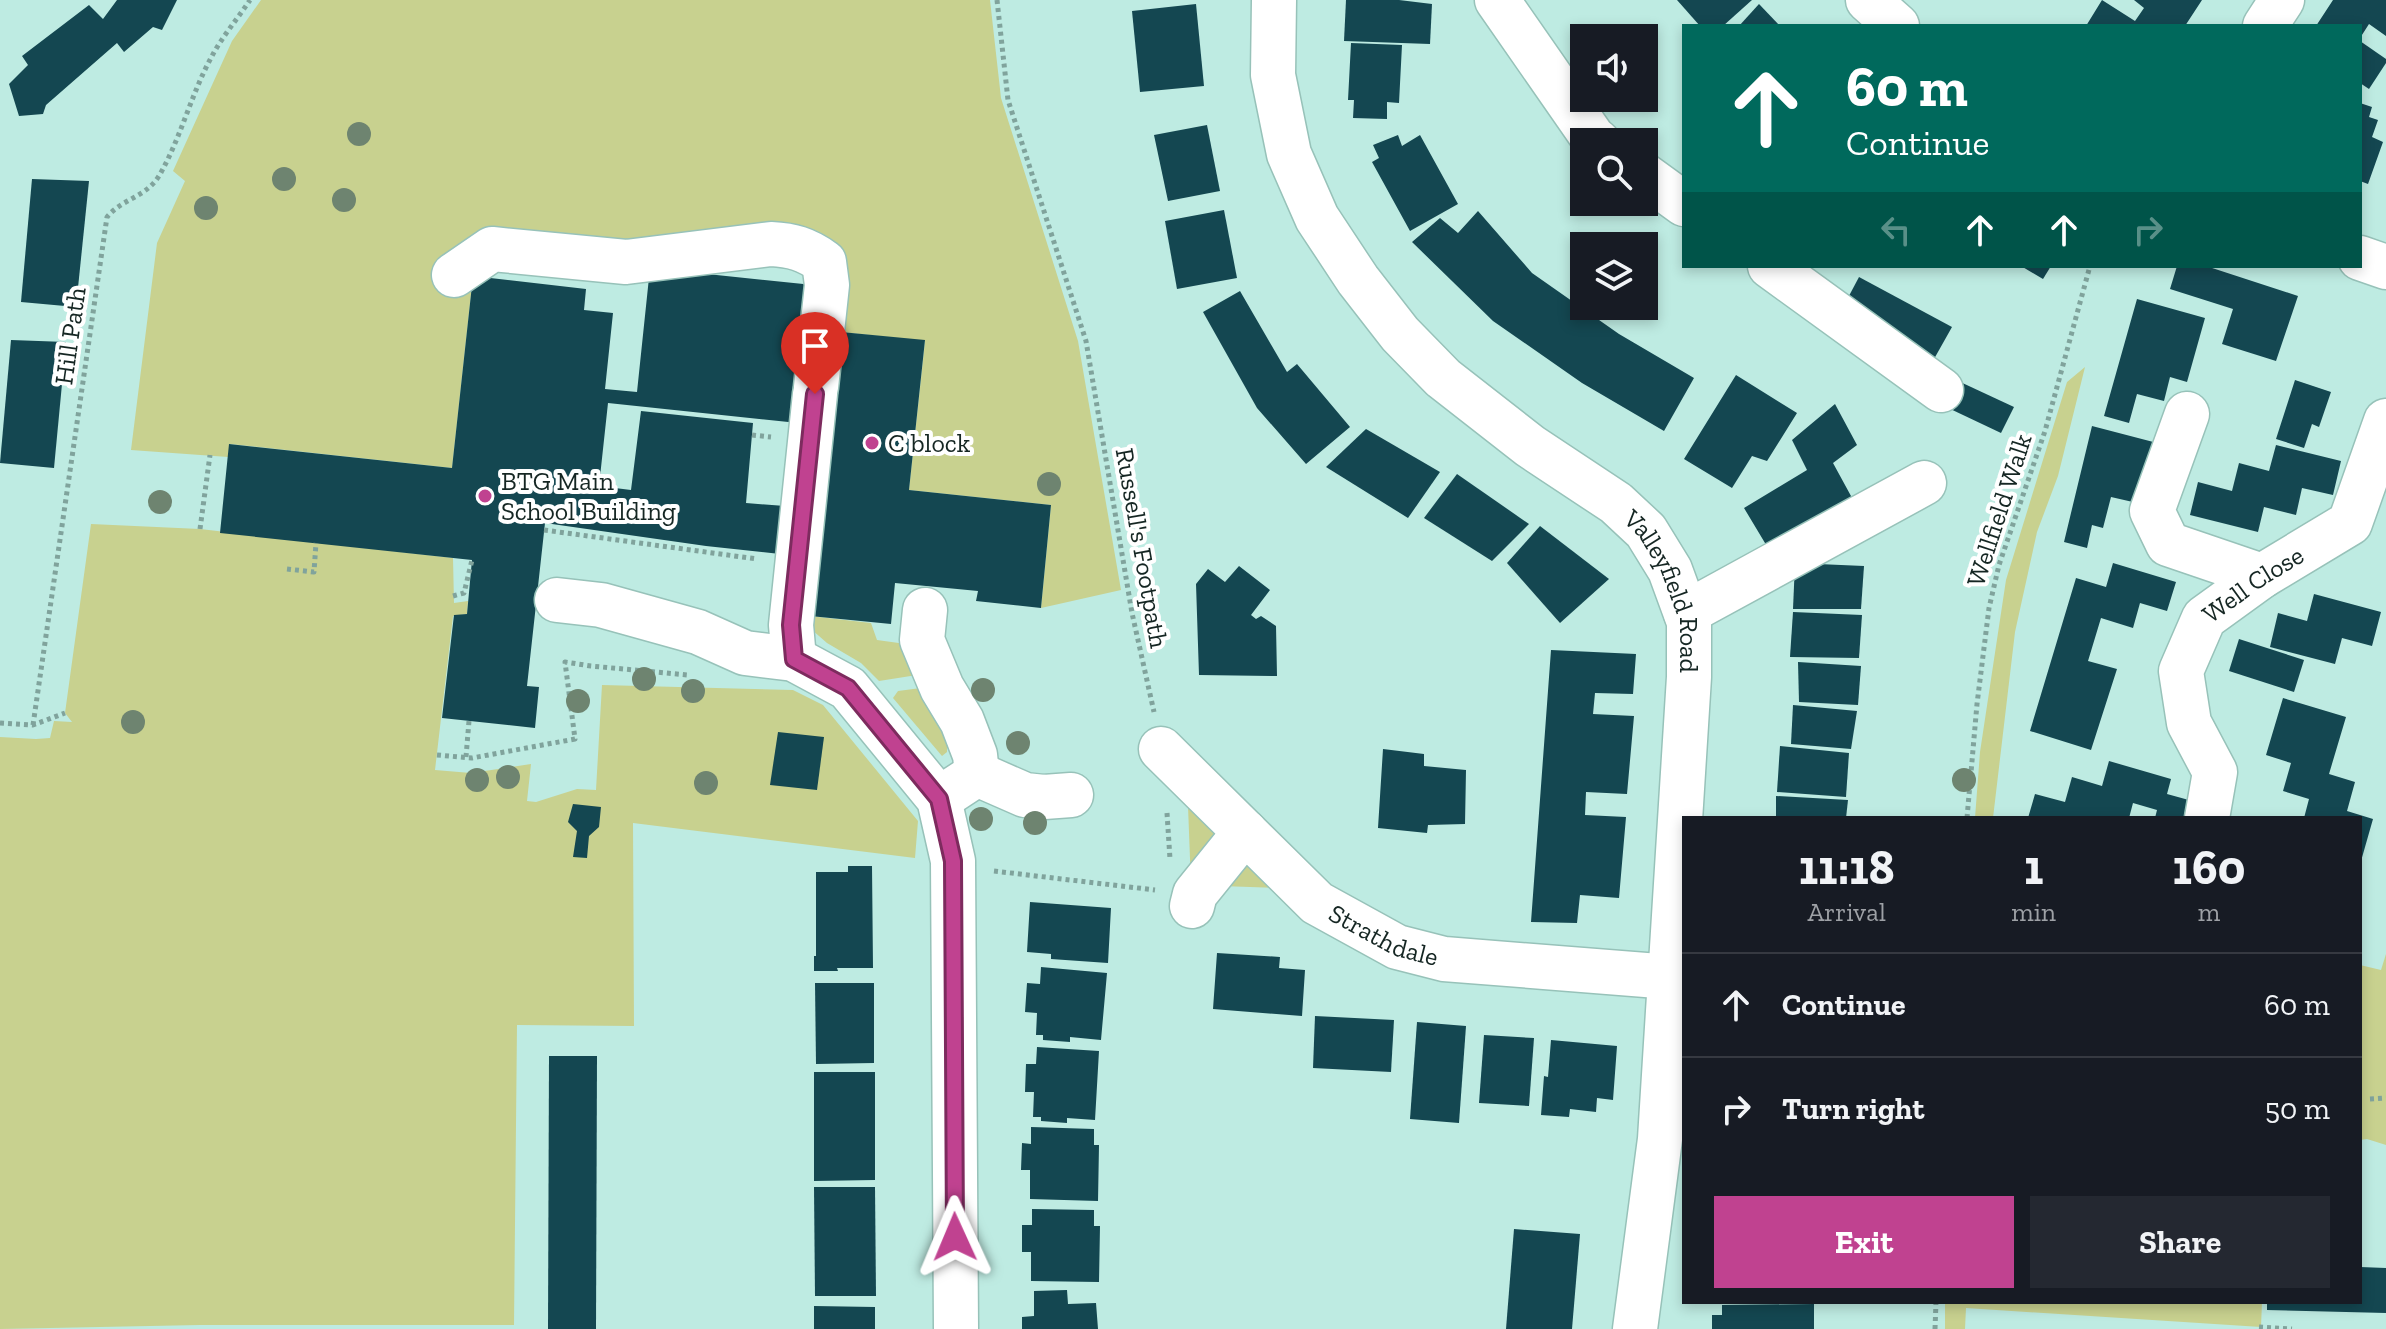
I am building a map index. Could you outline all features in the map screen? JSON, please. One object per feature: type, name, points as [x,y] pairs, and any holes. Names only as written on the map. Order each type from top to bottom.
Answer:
[{"type":"street","name":"Valleyfield Road","points":[[1274,0],[1273,75],[1289,154],[1317,218],[1358,280],[1400,334],[1443,378],[1530,446],[1616,503],[1646,531],[1670,570],[1689,622],[1689,677],[1660,1139],[1635,1329]]},
{"type":"street","points":[[1497,0],[1586,128]]},
{"type":"street","points":[[1868,0],[1895,24]]},
{"type":"street","points":[[2266,24],[2282,0]]},
{"type":"street","points":[[1658,185],[1682,203]]},
{"type":"street","points":[[454,275],[492,249],[626,262],[771,244],[808,250],[824,262],[827,285],[791,625],[794,659]]},
{"type":"street","points":[[2362,259],[2386,267]]},
{"type":"street","points":[[1773,268],[1941,390]]},
{"type":"street","points":[[2187,414],[2152,511],[2168,544],[2262,576]]},
{"type":"street","name":"Well Close","points":[[2207,816],[2215,772],[2189,723],[2181,671],[2204,618],[2262,576],[2350,523],[2374,494],[2386,421]]},
{"type":"street","points":[[1686,613],[1924,483]]},
{"type":"street","points":[[557,600],[601,605],[684,628],[745,653],[794,659],[848,688],[939,799],[953,861],[956,1329]]},
{"type":"street","points":[[925,610],[922,640],[942,688],[962,721],[975,755],[977,774]]},
{"type":"street","name":"Strathdale","points":[[1161,749],[1317,903],[1397,947],[1444,959],[1671,977]]},
{"type":"street","points":[[939,799],[977,774]]},
{"type":"street","points":[[977,774],[1025,795],[1071,795]]},
{"type":"street","points":[[1175,898],[1195,894],[1245,832]]},
{"type":"path","name":"Hill Path","points":[[33,725],[107,217],[117,205],[143,194],[158,178],[212,56],[250,0]]},
{"type":"path","name":"Russell's Footpath","points":[[997,0],[1008,100],[1086,341],[1132,613],[1161,749],[1171,862]]},
{"type":"path","name":"Wellfield Walk","points":[[1967,816],[1989,608],[1999,565],[2045,431],[2089,268]]},
{"type":"path","points":[[752,435],[775,437]]},
{"type":"path","points":[[200,529],[210,455]]},
{"type":"path","points":[[544,530],[705,549],[754,558]]},
{"type":"path","points":[[287,569],[314,572],[316,543]]},
{"type":"path","points":[[453,596],[464,593],[472,560]]},
{"type":"path","points":[[437,755],[496,755],[575,739],[565,662],[701,676]]},
{"type":"path","points":[[0,723],[33,725],[65,713]]},
{"type":"path","points":[[466,757],[469,721]]},
{"type":"path","points":[[952,871],[984,870],[1175,898]]},
{"type":"path","points":[[2370,1099],[2386,1098]]},
{"type":"path","points":[[1935,1329],[1936,1304]]},
{"type":"path","points":[[2259,1327],[2292,1329]]},
{"type":"green space","points":[[261,0],[990,0],[1001,98],[1078,341],[1121,590],[1041,608],[1051,505],[909,490],[925,341],[841,332],[838,250],[820,232],[794,225],[777,223],[620,241],[473,276],[452,468],[230,444],[228,457],[131,450],[157,243],[185,181],[173,171],[232,41]]},
{"type":"green space","points":[[2085,367],[2058,476],[2037,532],[2015,632],[1993,816],[1975,816],[1980,752],[2006,580],[2067,382]]},
{"type":"green space","points":[[91,524],[200,529],[453,558],[454,603],[468,601],[467,614],[453,616],[435,770],[471,773],[531,764],[527,801],[536,802],[577,789],[596,790],[602,685],[793,690],[823,705],[918,821],[915,858],[633,823],[634,1026],[517,1025],[514,1325],[200,1325],[0,1329],[0,737],[50,738],[54,721],[72,722],[65,713]]},
{"type":"green space","points":[[810,616],[871,623],[877,640],[906,644],[917,675],[879,681],[861,663],[827,643],[811,629]]},
{"type":"green space","points":[[921,688],[947,740],[947,752],[942,756],[893,698],[898,691]]},
{"type":"green space","points":[[1188,806],[1276,888],[1191,885]]},
{"type":"green space","points":[[2386,954],[2386,1145],[2362,1140],[2362,965],[2381,970]]},
{"type":"green space","points":[[1945,1304],[2262,1304],[2261,1327],[1966,1308],[1965,1329],[1945,1329]]},
{"type":"building","points":[[117,0],[177,0],[162,30],[153,27],[124,52],[117,43],[46,105],[43,114],[19,116],[9,84],[28,65],[22,56],[89,5],[103,19]]},
{"type":"building","points":[[1346,0],[1399,0],[1432,4],[1430,44],[1344,41]]},
{"type":"building","points":[[1677,0],[1752,0],[1725,24],[1698,24]]},
{"type":"building","points":[[2102,0],[2135,21],[2144,8],[2134,0],[2202,0],[2186,24],[2087,24]]},
{"type":"building","points":[[2333,0],[2386,0],[2386,36],[2369,24],[2362,35],[2362,24],[2317,24]]},
{"type":"building","points":[[1196,4],[1204,86],[1140,92],[1132,11]]},
{"type":"building","points":[[1759,4],[1778,24],[1741,24]]},
{"type":"building","points":[[2362,42],[2386,59],[2369,89],[2362,84]]},
{"type":"building","points":[[1351,43],[1402,45],[1399,103],[1387,102],[1387,119],[1353,118],[1354,100],[1348,100]]},
{"type":"building","points":[[2362,104],[2372,107],[2369,117],[2378,120],[2372,137],[2383,142],[2368,184],[2362,182]]},
{"type":"building","points":[[1207,125],[1220,191],[1168,201],[1154,135]]},
{"type":"building","points":[[1398,135],[1402,146],[1420,135],[1458,204],[1410,231],[1372,162],[1379,158],[1373,145]]},
{"type":"building","points":[[32,179],[89,181],[76,307],[21,302]]},
{"type":"building","points":[[1224,210],[1237,278],[1177,289],[1165,221]]},
{"type":"building","points":[[1478,211],[1532,273],[1570,300],[1570,320],[1599,320],[1694,378],[1664,431],[1582,383],[1493,321],[1412,242],[1440,218],[1458,233]]},
{"type":"building","name":"BTG Main School Building","points":[[650,268],[813,285],[841,332],[925,340],[909,490],[1051,505],[1041,608],[976,601],[978,591],[895,583],[891,624],[810,616],[798,423],[608,403],[599,486],[631,490],[641,411],[753,423],[746,503],[785,506],[780,554],[545,523],[527,686],[539,687],[535,728],[442,718],[454,615],[467,614],[472,560],[220,533],[229,444],[452,468],[473,276],[586,289],[584,310],[613,313],[605,389],[637,392]]},
{"type":"building","points":[[2024,268],[2050,268],[2043,279]]},
{"type":"building","points":[[2176,268],[2212,268],[2298,296],[2276,361],[2222,344],[2233,309],[2170,289]]},
{"type":"building","points":[[1859,277],[1952,327],[1934,359],[1842,309]]},
{"type":"building","points":[[1240,291],[1287,372],[1297,364],[1350,427],[1306,464],[1257,408],[1203,312]]},
{"type":"building","points":[[2137,299],[2205,318],[2187,382],[2170,377],[2164,401],[2137,394],[2129,423],[2104,416]]},
{"type":"building","points":[[11,340],[66,342],[54,468],[0,463]]},
{"type":"building","points":[[1736,375],[1797,413],[1767,461],[1752,456],[1732,488],[1684,459]]},
{"type":"building","points":[[1956,380],[2014,407],[2001,433],[1944,406]]},
{"type":"building","points":[[2295,380],[2331,392],[2319,427],[2312,424],[2304,448],[2276,439]]},
{"type":"building","points":[[1835,404],[1857,445],[1833,463],[1857,507],[1771,553],[1744,508],[1807,470],[1792,440]]},
{"type":"building","points":[[2092,426],[2161,444],[2146,505],[2111,497],[2103,528],[2092,525],[2087,548],[2064,542]]},
{"type":"building","points":[[1366,429],[1440,472],[1408,518],[1326,467]]},
{"type":"building","points":[[2276,445],[2341,461],[2333,495],[2302,488],[2296,515],[2264,507],[2258,532],[2190,515],[2198,482],[2232,491],[2239,463],[2269,471]]},
{"type":"building","points":[[1457,474],[1529,524],[1492,561],[1424,518]]},
{"type":"building","points":[[1540,526],[1609,579],[1560,623],[1507,563]]},
{"type":"building","points":[[1795,563],[1864,566],[1861,609],[1793,609]]},
{"type":"building","points":[[2113,563],[2176,582],[2167,611],[2140,603],[2133,628],[2101,618],[2088,661],[2117,669],[2091,750],[2030,731],[2076,578],[2106,587]]},
{"type":"building","points":[[1239,566],[1270,590],[1251,615],[1256,619],[1261,616],[1276,626],[1277,676],[1199,675],[1196,584],[1208,569],[1225,582]]},
{"type":"building","points":[[2314,594],[2381,612],[2372,646],[2342,638],[2335,664],[2270,647],[2278,613],[2307,621]]},
{"type":"building","points":[[1793,612],[1862,615],[1859,658],[1790,657]]},
{"type":"building","points":[[2239,639],[2304,660],[2294,692],[2229,671]]},
{"type":"building","points":[[1551,650],[1636,654],[1633,694],[1595,693],[1593,714],[1634,716],[1627,794],[1586,792],[1585,815],[1626,817],[1619,898],[1580,895],[1577,923],[1531,922]]},
{"type":"building","points":[[1798,662],[1861,666],[1858,705],[1799,702]]},
{"type":"building","points":[[2283,698],[2346,717],[2329,774],[2355,782],[2347,811],[2373,819],[2362,858],[2362,816],[2305,816],[2309,799],[2283,791],[2291,763],[2266,755]]},
{"type":"building","points":[[1793,705],[1857,711],[1851,749],[1791,744]]},
{"type":"building","points":[[778,732],[824,737],[817,790],[770,785]]},
{"type":"building","points":[[1780,746],[1849,753],[1846,797],[1777,792]]},
{"type":"building","points":[[1383,749],[1424,754],[1424,766],[1466,770],[1465,824],[1428,825],[1427,833],[1378,828]]},
{"type":"building","points":[[2109,761],[2171,779],[2167,794],[2196,802],[2192,816],[2156,816],[2157,810],[2133,803],[2130,816],[2029,816],[2035,794],[2065,802],[2072,777],[2102,786]]},
{"type":"building","points":[[1776,796],[1848,800],[1846,816],[1776,816]]},
{"type":"building","points":[[573,804],[601,807],[599,827],[589,836],[587,858],[573,857],[577,831],[568,822]]},
{"type":"building","points":[[848,866],[872,866],[873,968],[814,971],[816,872],[848,872]]},
{"type":"building","points":[[1030,902],[1111,908],[1108,963],[1051,959],[1051,954],[1027,952]]},
{"type":"building","points":[[1217,953],[1280,957],[1279,968],[1305,970],[1302,1016],[1213,1009]]},
{"type":"building","points":[[1041,967],[1107,973],[1101,1040],[1070,1037],[1070,1042],[1043,1040],[1043,1035],[1036,1035],[1037,1013],[1025,1012],[1027,983],[1040,984]]},
{"type":"building","points":[[815,983],[874,983],[874,1063],[816,1064]]},
{"type":"building","points":[[1315,1016],[1394,1020],[1391,1072],[1313,1068]]},
{"type":"building","points":[[1417,1022],[1466,1026],[1459,1123],[1410,1119]]},
{"type":"building","points":[[1484,1035],[1534,1038],[1529,1106],[1479,1103]]},
{"type":"building","points":[[1551,1040],[1617,1046],[1613,1100],[1597,1098],[1596,1112],[1570,1109],[1569,1117],[1541,1115]]},
{"type":"building","points":[[1037,1047],[1099,1051],[1095,1120],[1067,1118],[1067,1123],[1041,1121],[1041,1117],[1033,1117],[1034,1092],[1025,1092],[1026,1064],[1036,1064]]},
{"type":"building","points":[[549,1056],[597,1056],[596,1329],[548,1329]]},
{"type":"building","points":[[814,1072],[875,1072],[875,1180],[814,1181]]},
{"type":"building","points":[[1031,1127],[1094,1129],[1094,1145],[1099,1145],[1098,1201],[1030,1199],[1030,1170],[1021,1170],[1022,1143],[1031,1144]]},
{"type":"building","points":[[814,1187],[875,1187],[876,1296],[815,1296]]},
{"type":"building","points":[[1032,1209],[1094,1210],[1094,1226],[1100,1226],[1099,1282],[1031,1281],[1031,1252],[1022,1252],[1022,1225],[1032,1225]]},
{"type":"building","points":[[1514,1229],[1580,1234],[1572,1329],[1506,1329]]},
{"type":"building","points":[[2362,1267],[2386,1268],[2386,1313],[2267,1310],[2267,1304],[2362,1304]]},
{"type":"building","points":[[1067,1290],[1068,1304],[1096,1303],[1098,1329],[1022,1329],[1022,1317],[1034,1316],[1034,1291]]},
{"type":"building","points":[[1814,1304],[1814,1329],[1712,1329],[1712,1315],[1722,1315],[1722,1305]]},
{"type":"building","points":[[814,1306],[875,1307],[875,1329],[814,1329]]},
{"type":"place","name":"C block","points":[[872,443]]},
{"type":"place","name":"BTG Main School Building","points":[[485,496]]},
{"type":"route","points":[[815,394],[791,625],[794,659],[848,688],[939,799],[953,861],[955,1237]]}]
